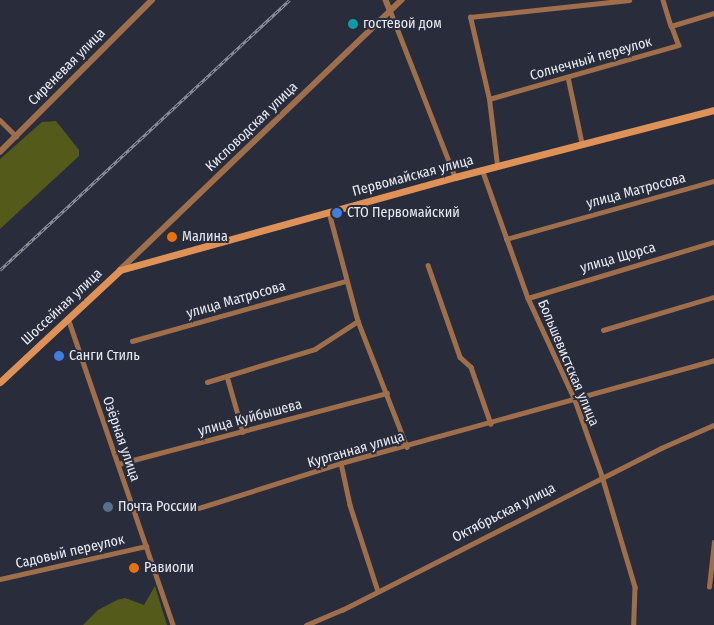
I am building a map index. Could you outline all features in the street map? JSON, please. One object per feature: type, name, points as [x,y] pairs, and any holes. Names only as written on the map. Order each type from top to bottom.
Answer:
[{"type":"main road","name":"Первомайская улица","points":[[120,270],[454,177],[714,110]]},
{"type":"main road","name":"Шоссейная улица","points":[[0,382],[120,270]]},
{"type":"street","name":"Сиреневая улица","points":[[0,152],[152,0]]},
{"type":"street","points":[[386,0],[454,177]]},
{"type":"street","name":"Кисловодская улица","points":[[120,270],[402,0]]},
{"type":"street","points":[[497,166],[489,99],[470,17],[629,0]]},
{"type":"street","name":"Солнечный переулок","points":[[489,99],[678,45],[663,0]]},
{"type":"street","points":[[671,26],[714,12]]},
{"type":"street","points":[[568,77],[582,143]]},
{"type":"street","points":[[0,120],[16,136]]},
{"type":"street","name":"Большевистская улица","points":[[482,170],[528,298],[575,400],[602,476],[635,587],[634,625]]},
{"type":"street","name":"улица Матросова","points":[[506,238],[714,181]]},
{"type":"street","points":[[329,212],[358,321],[407,447]]},
{"type":"street","name":"улица Щорса","points":[[528,298],[714,242]]},
{"type":"street","points":[[428,265],[460,357],[471,367],[491,424]]},
{"type":"street","name":"улица Матросова","points":[[132,341],[346,281]]},
{"type":"street","points":[[604,330],[714,297]]},
{"type":"street","name":"Озёрная улица","points":[[68,317],[173,625]]},
{"type":"street","points":[[207,382],[315,349],[358,321]]},
{"type":"street","name":"Курганная улица","points":[[199,508],[341,463],[491,424],[714,360]]},
{"type":"street","points":[[227,376],[243,432]]},
{"type":"street","name":"улица Куйбышева","points":[[118,464],[386,394]]},
{"type":"street","name":"Октябрьская улица","points":[[306,625],[378,591],[602,476],[714,425]]},
{"type":"street","points":[[341,463],[350,506],[378,591]]},
{"type":"street","points":[[709,587],[714,542]]},
{"type":"street","name":"Садовый переулок","points":[[0,579],[146,546]]},
{"type":"green space","points":[[56,121],[79,150],[79,156],[0,229],[0,159],[42,122]]},
{"type":"green space","points":[[155,586],[167,625],[83,625],[98,610],[117,600],[125,598],[144,605]]},
{"type":"railway","points":[[0,270],[290,0]]},
{"type":"place","name":"гостевой дом","points":[[353,24]]},
{"type":"place","name":"СТО Первомайский","points":[[337,213]]},
{"type":"place","name":"Малина","points":[[172,237]]},
{"type":"place","name":"Санги Стиль","points":[[59,356]]},
{"type":"place","name":"Почта России","points":[[108,507]]},
{"type":"place","name":"Равиоли","points":[[134,568]]}]
